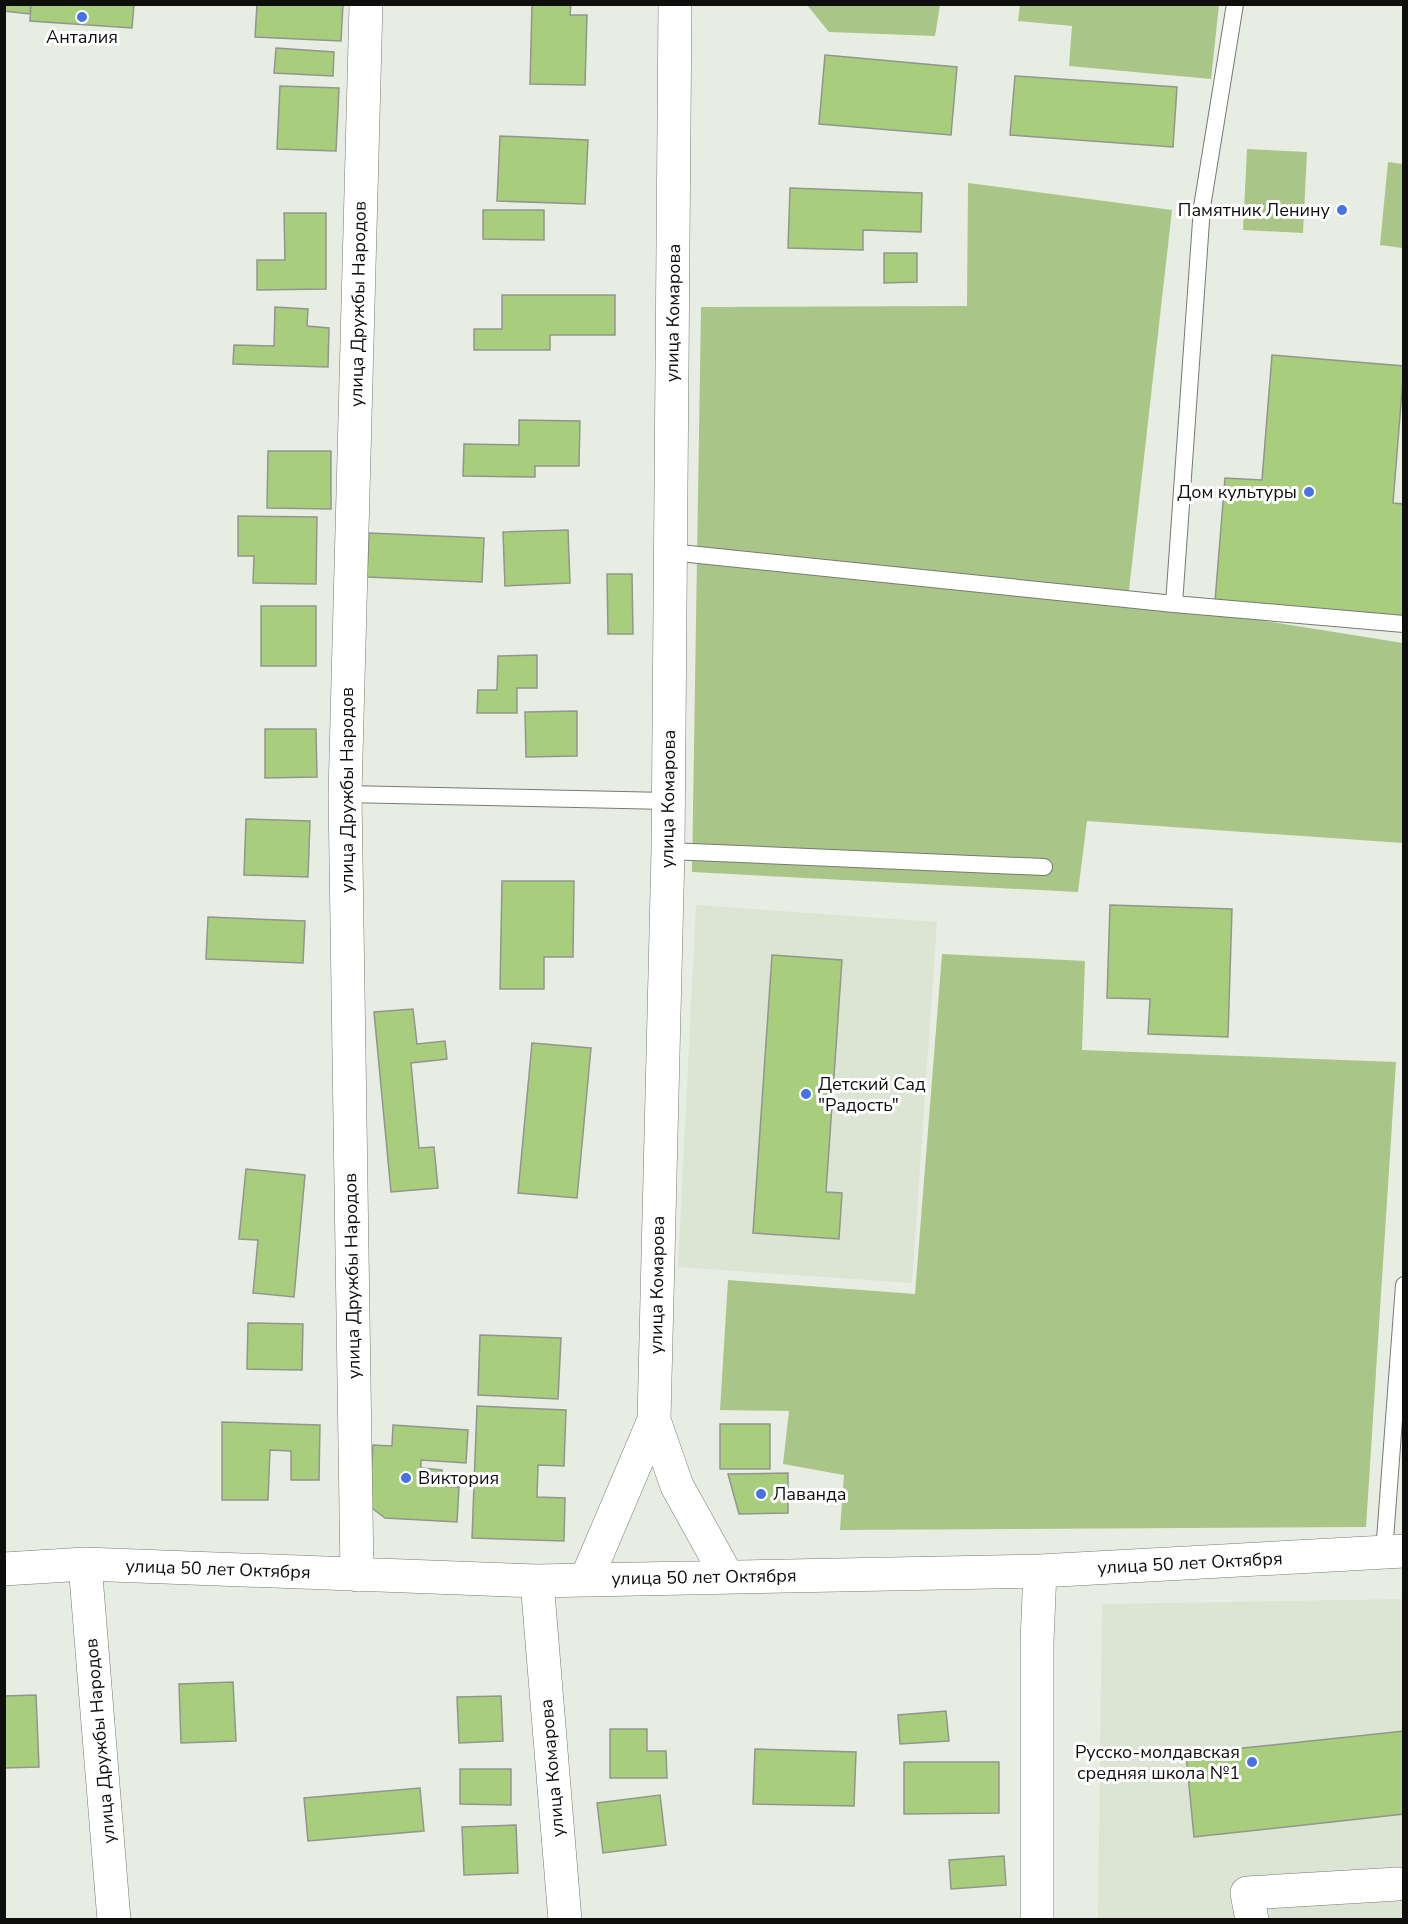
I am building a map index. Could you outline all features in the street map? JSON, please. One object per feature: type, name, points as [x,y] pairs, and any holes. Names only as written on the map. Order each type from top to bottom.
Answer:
[{"type":"street","name":"улица Дружбы Народов","points":[[357,1575],[345,794],[366,4]]},
{"type":"street","name":"улица Комарова","points":[[586,1580],[654,1419],[668,851],[675,4]]},
{"type":"street","points":[[654,1419],[677,1486],[727,1576]]},
{"type":"street","name":"улица 50 лет Октября","points":[[4,1569],[85,1564],[537,1581],[1040,1571],[1394,1552]]},
{"type":"street","name":"улица Дружбы Народов","points":[[85,1564],[114,1920]]},
{"type":"street","points":[[1037,1920],[1037,1642],[1040,1571]]},
{"type":"street","name":"улица Комарова","points":[[537,1581],[565,1920]]},
{"type":"street","points":[[1252,1920],[1247,1893],[1398,1884]]},
{"type":"lane","points":[[1174,604],[1202,207],[1235,4]]},
{"type":"lane","points":[[670,552],[1174,604],[1404,624]]},
{"type":"lane","points":[[345,794],[668,801]]},
{"type":"lane","points":[[668,851],[1044,867]]},
{"type":"lane","points":[[1394,1552],[1404,1285]]},
{"type":"shaded area","name":"Детский Сад \"Радость\"","points":[[696,905],[937,922],[912,1283],[678,1267]]},
{"type":"shaded area","name":"Русско-молдавская средняя школа №1","points":[[1403,1599],[1403,1919],[1098,1920],[1102,1604]]},
{"type":"green space","points":[[807,5],[940,5],[935,36],[829,32]]},
{"type":"green space","points":[[1020,5],[1219,5],[1211,79],[1069,66],[1072,26],[1018,21]]},
{"type":"green space","points":[[1247,149],[1307,152],[1303,233],[1243,230]]},
{"type":"green space","points":[[1388,162],[1403,164],[1403,248],[1380,245]]},
{"type":"green space","points":[[968,183],[1172,210],[1128,599],[1403,643],[1403,843],[1087,821],[1078,892],[692,872],[701,307],[967,306]]},
{"type":"green space","points":[[942,954],[1085,961],[1082,1050],[1396,1062],[1366,1527],[840,1530],[844,1475],[783,1464],[789,1411],[720,1410],[728,1280],[915,1294]]},
{"type":"building","points":[[4,4],[31,4],[30,14],[4,11]]},
{"type":"building","name":"Анталия","points":[[31,4],[134,4],[132,28],[30,21]]},
{"type":"building","points":[[257,4],[343,4],[341,41],[255,37]]},
{"type":"building","points":[[532,4],[571,4],[570,15],[587,15],[585,85],[530,84]]},
{"type":"building","points":[[276,48],[334,52],[333,76],[274,73]]},
{"type":"building","points":[[825,55],[957,67],[951,135],[819,124]]},
{"type":"building","points":[[1015,76],[1177,87],[1173,147],[1010,135]]},
{"type":"building","points":[[280,86],[339,88],[336,151],[277,149]]},
{"type":"building","points":[[500,136],[588,140],[585,204],[497,201]]},
{"type":"building","points":[[790,188],[922,193],[921,232],[863,230],[863,250],[788,248]]},
{"type":"building","points":[[483,210],[544,210],[544,240],[483,239]]},
{"type":"building","points":[[284,213],[326,213],[326,289],[257,290],[257,260],[285,260]]},
{"type":"building","points":[[884,253],[917,253],[917,282],[884,283]]},
{"type":"building","points":[[502,295],[615,295],[615,335],[550,335],[550,350],[474,350],[474,329],[502,329]]},
{"type":"building","points":[[275,307],[308,309],[307,326],[329,328],[328,367],[233,364],[234,345],[274,346]]},
{"type":"building","name":"Дом культуры","points":[[1272,355],[1404,366],[1393,503],[1404,504],[1404,616],[1215,601],[1225,478],[1262,480]]},
{"type":"building","points":[[519,420],[580,421],[579,466],[535,466],[535,477],[463,476],[464,444],[519,445]]},
{"type":"building","points":[[268,451],[331,451],[331,509],[267,508]]},
{"type":"building","points":[[238,516],[317,517],[316,584],[253,583],[254,556],[238,556]]},
{"type":"building","points":[[568,530],[570,583],[505,586],[503,532]]},
{"type":"building","points":[[369,533],[484,538],[482,582],[367,577]]},
{"type":"building","points":[[607,574],[632,574],[633,634],[608,634]]},
{"type":"building","points":[[261,606],[316,606],[316,666],[261,666]]},
{"type":"building","points":[[537,655],[537,688],[517,688],[517,713],[477,713],[478,690],[497,690],[498,656]]},
{"type":"building","points":[[577,711],[577,756],[526,757],[525,712]]},
{"type":"building","points":[[265,729],[316,729],[317,777],[265,778]]},
{"type":"building","points":[[246,819],[310,821],[308,877],[244,875]]},
{"type":"building","points":[[502,881],[574,881],[573,957],[544,957],[544,989],[500,989]]},
{"type":"building","points":[[1110,905],[1232,909],[1228,1037],[1148,1034],[1150,999],[1107,998]]},
{"type":"building","points":[[208,917],[305,921],[303,963],[206,959]]},
{"type":"building","points":[[772,955],[842,960],[826,1192],[842,1193],[839,1239],[753,1233]]},
{"type":"building","points":[[413,1009],[417,1044],[445,1041],[447,1059],[411,1063],[419,1148],[434,1147],[438,1188],[391,1192],[374,1012]]},
{"type":"building","points":[[532,1043],[591,1048],[577,1198],[518,1193]]},
{"type":"building","points":[[246,1169],[305,1175],[294,1297],[253,1293],[258,1240],[239,1239]]},
{"type":"building","points":[[248,1323],[303,1324],[302,1370],[247,1369]]},
{"type":"building","points":[[480,1335],[561,1338],[558,1399],[478,1395]]},
{"type":"building","points":[[477,1406],[566,1410],[564,1466],[538,1465],[537,1497],[565,1498],[564,1541],[472,1538]]},
{"type":"building","points":[[222,1422],[320,1425],[319,1480],[291,1480],[291,1451],[270,1450],[268,1500],[222,1500]]},
{"type":"building","points":[[720,1424],[770,1424],[770,1469],[720,1469]]},
{"type":"building","name":"Виктория","points":[[393,1425],[468,1430],[466,1463],[421,1460],[421,1468],[442,1470],[441,1486],[459,1487],[457,1522],[385,1518],[369,1506],[373,1445],[392,1446]]},
{"type":"building","name":"Лаванда","points":[[788,1473],[788,1513],[739,1514],[728,1474]]},
{"type":"building","points":[[233,1682],[236,1741],[181,1743],[179,1684]]},
{"type":"building","points":[[36,1695],[39,1767],[4,1768],[4,1696]]},
{"type":"building","points":[[501,1696],[503,1741],[459,1743],[457,1697]]},
{"type":"building","points":[[946,1711],[949,1741],[900,1744],[898,1715]]},
{"type":"building","points":[[610,1729],[647,1729],[647,1751],[666,1751],[667,1778],[610,1778]]},
{"type":"building","points":[[1404,1731],[1404,1814],[1194,1837],[1186,1754]]},
{"type":"building","points":[[755,1749],[856,1752],[854,1806],[753,1804]]},
{"type":"building","points":[[904,1762],[999,1762],[999,1813],[904,1814]]},
{"type":"building","points":[[460,1769],[511,1769],[511,1805],[460,1804]]},
{"type":"building","points":[[420,1788],[424,1831],[308,1841],[304,1798]]},
{"type":"building","points":[[660,1795],[666,1845],[603,1853],[597,1803]]},
{"type":"building","points":[[516,1825],[518,1873],[464,1875],[462,1827]]},
{"type":"building","points":[[1004,1856],[1006,1885],[951,1889],[949,1860]]},
{"type":"place","name":"Анталия","points":[[82,17]]},
{"type":"place","name":"Памятник Ленину","points":[[1342,210]]},
{"type":"place","name":"Дом культуры","points":[[1309,492]]},
{"type":"place","name":"Детский Сад \"Радость\"","points":[[806,1094]]},
{"type":"place","name":"Виктория","points":[[406,1478]]},
{"type":"place","name":"Лаванда","points":[[761,1494]]},
{"type":"place","name":"Русско-молдавская средняя школа №1","points":[[1252,1762]]}]
